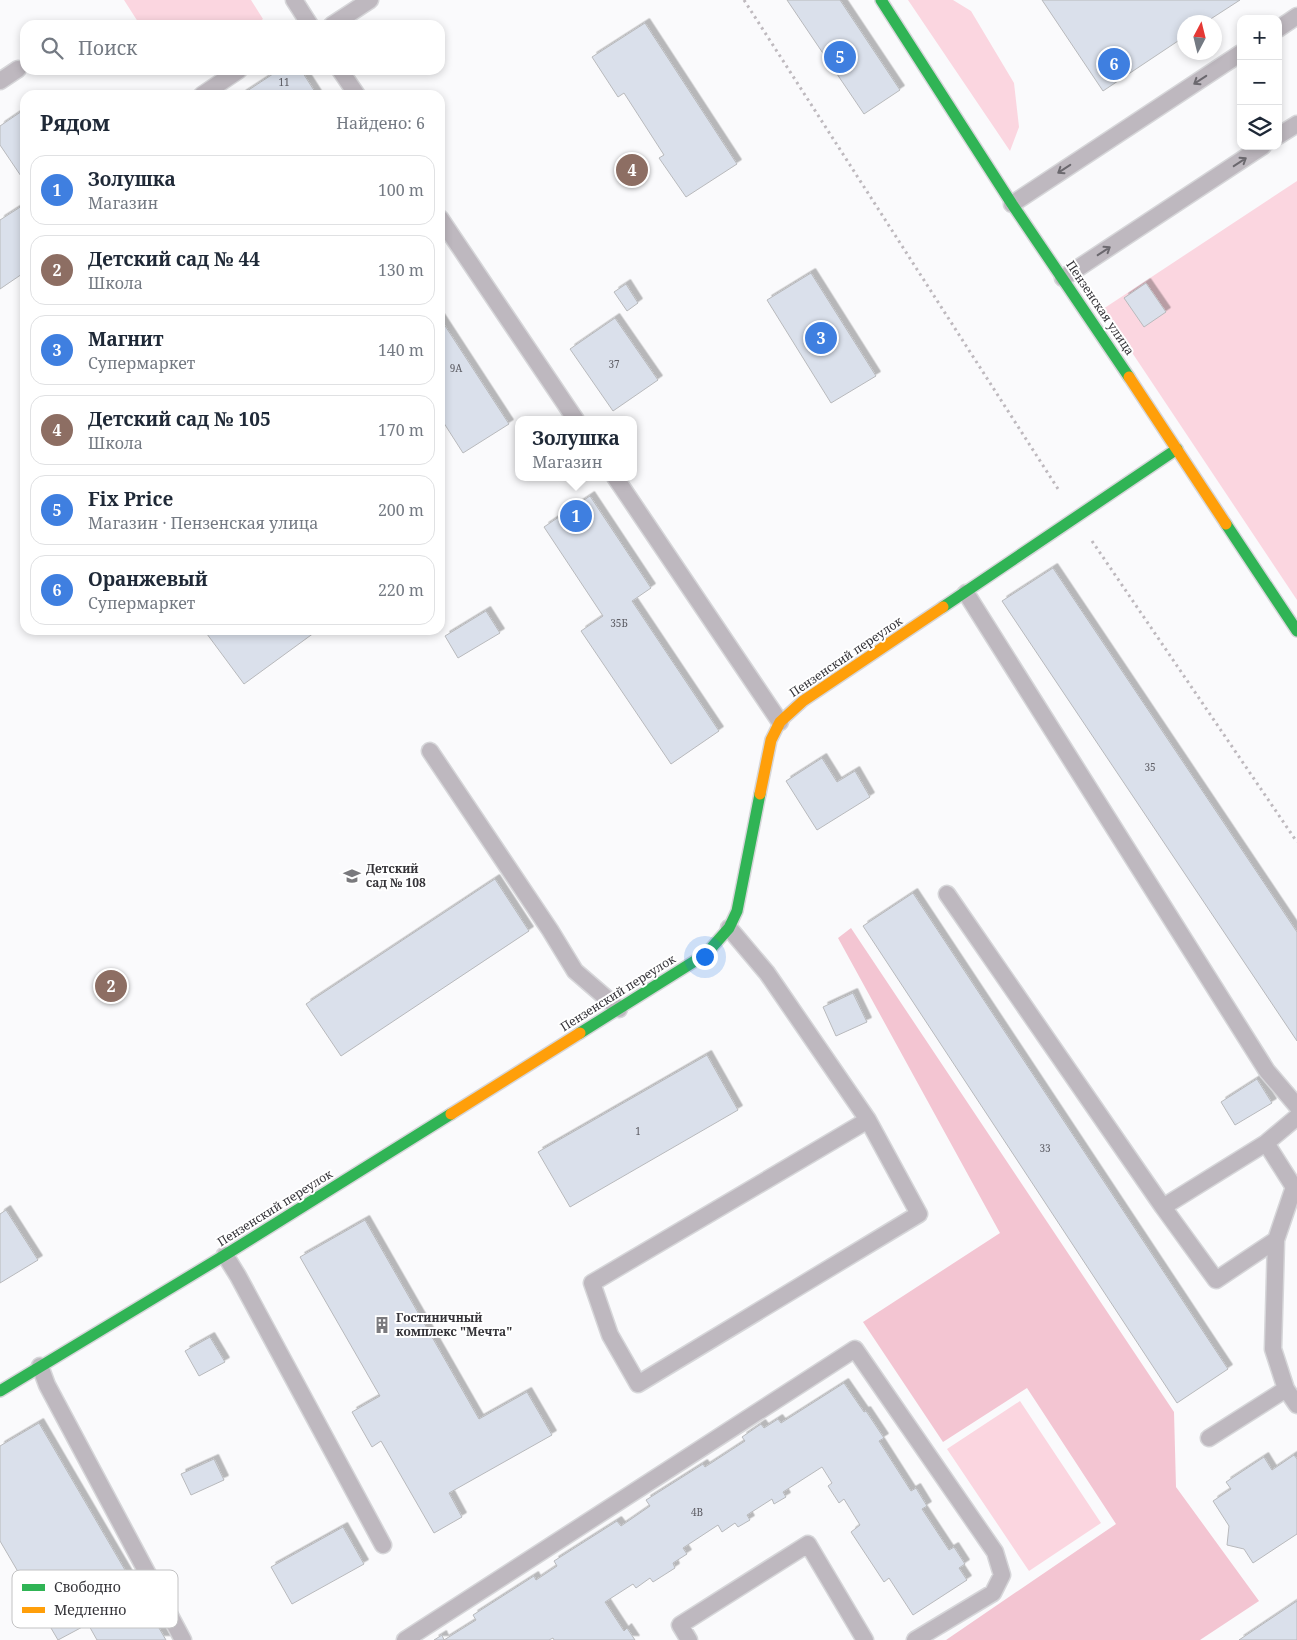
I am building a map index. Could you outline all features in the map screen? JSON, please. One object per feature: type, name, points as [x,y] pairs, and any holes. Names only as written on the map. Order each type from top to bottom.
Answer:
[{"type":"street","name":"Пензенская улица","points":[[881,0],[1012,204],[1297,631]]},
{"type":"street","name":"Пензенский переулок","points":[[0,1391],[225,1255],[706,954],[729,928],[737,911],[770,740],[780,722],[803,701],[1177,450]]},
{"type":"lane","points":[[294,0],[306,20]]},
{"type":"lane","points":[[340,20],[370,0]]},
{"type":"lane","points":[[1282,26],[1297,16]]},
{"type":"lane","points":[[1012,204],[1237,56]]},
{"type":"lane","points":[[0,80],[18,69]]},
{"type":"lane","points":[[209,90],[232,75]]},
{"type":"lane","points":[[343,75],[354,90]]},
{"type":"lane","points":[[1282,133],[1297,124]]},
{"type":"lane","points":[[1063,278],[1258,150]]},
{"type":"lane","points":[[445,225],[573,416]]},
{"type":"lane","points":[[618,481],[780,722]]},
{"type":"lane","points":[[966,593],[1267,1071],[1297,1106]]},
{"type":"lane","points":[[430,751],[550,930],[575,971],[619,1009]]},
{"type":"lane","points":[[947,894],[1163,1207],[1216,1280],[1276,1240]]},
{"type":"lane","points":[[729,928],[767,973],[868,1120],[919,1214],[638,1384],[610,1335],[592,1283],[868,1120]]},
{"type":"lane","points":[[1163,1207],[1266,1143],[1297,1117]]},
{"type":"lane","points":[[1266,1143],[1295,1190],[1276,1240],[1273,1349],[1286,1389],[1297,1405]]},
{"type":"lane","points":[[225,1255],[383,1545]]},
{"type":"lane","points":[[413,1638],[855,1350],[995,1552],[1002,1575],[993,1593],[915,1640]]},
{"type":"lane","points":[[40,1366],[47,1385],[146,1570]]},
{"type":"lane","points":[[1209,1438],[1286,1389]]},
{"type":"lane","points":[[689,1640],[680,1625],[808,1544],[866,1640]]},
{"type":"lane","points":[[177,1628],[183,1640]]},
{"type":"path","points":[[744,0],[1077,518],[1297,842]]},
{"type":"shaded area","points":[[124,0],[251,0],[263,19],[262,20],[137,20]]},
{"type":"shaded area","points":[[908,0],[953,0],[971,11],[1014,83],[1019,127],[1010,151]]},
{"type":"shaded area","points":[[1297,181],[1297,600],[1103,309]]},
{"type":"shaded area","points":[[851,928],[1174,1412],[1176,1487],[1259,1601],[1200,1640],[946,1640],[1116,1524],[1027,1388],[943,1442],[863,1322],[1000,1233],[838,938]]},
{"type":"shaded area","points":[[1020,1401],[1101,1523],[1029,1571],[947,1449]]},
{"type":"building","points":[[787,0],[840,0],[900,90],[864,114]]},
{"type":"building","points":[[1042,0],[1240,0],[1217,15],[1177,15],[1177,42],[1103,91]]},
{"type":"building","points":[[645,23],[737,164],[686,197],[659,158],[664,155],[624,93],[618,97],[592,57]]},
{"type":"building","points":[[271,75],[304,75],[314,90],[249,90]]},
{"type":"building","points":[[20,112],[20,175],[0,145],[0,126]]},
{"type":"building","points":[[20,207],[20,275],[0,289],[0,220]]},
{"type":"building","points":[[811,273],[876,376],[831,403],[767,300]]},
{"type":"building","points":[[1146,283],[1166,312],[1144,327],[1124,298]]},
{"type":"building","points":[[626,284],[638,303],[627,311],[614,292]]},
{"type":"building","points":[[615,318],[658,380],[613,411],[570,349]]},
{"type":"building","points":[[445,326],[509,424],[463,453],[445,425]]},
{"type":"building","points":[[590,496],[651,588],[632,601],[719,731],[671,764],[581,631],[603,616],[544,527]]},
{"type":"building","points":[[1053,568],[1297,932],[1297,1041],[1002,601]]},
{"type":"building","points":[[486,611],[500,633],[458,658],[445,636]]},
{"type":"building","points":[[208,635],[311,635],[244,684]]},
{"type":"building","points":[[822,758],[837,782],[855,771],[870,797],[817,830],[786,781]]},
{"type":"building","points":[[495,879],[529,931],[341,1056],[306,1004]]},
{"type":"building","points":[[913,893],[1228,1369],[1177,1403],[863,926]]},
{"type":"building","points":[[853,993],[867,1022],[836,1036],[823,1007]]},
{"type":"building","points":[[707,1055],[738,1110],[570,1207],[538,1152]]},
{"type":"building","points":[[1257,1079],[1272,1103],[1235,1125],[1221,1102]]},
{"type":"building","points":[[6,1210],[38,1260],[0,1283],[0,1214]]},
{"type":"building","name":"Гостиничный комплекс \"Мечта\"","points":[[365,1220],[479,1419],[527,1392],[552,1435],[449,1493],[462,1517],[434,1533],[381,1441],[372,1447],[352,1412],[380,1396],[300,1257]]},
{"type":"building","points":[[210,1337],[225,1362],[199,1376],[185,1351]]},
{"type":"building","points":[[844,1383],[884,1438],[879,1441],[911,1491],[916,1488],[927,1506],[922,1509],[949,1550],[954,1547],[965,1564],[959,1568],[967,1580],[913,1615],[889,1578],[884,1582],[851,1532],[860,1525],[844,1499],[839,1503],[828,1486],[832,1483],[822,1467],[783,1492],[786,1497],[774,1504],[772,1499],[747,1515],[750,1520],[738,1527],[735,1523],[722,1532],[718,1525],[683,1548],[687,1554],[673,1563],[675,1568],[653,1582],[650,1578],[636,1588],[633,1584],[605,1602],[624,1631],[627,1628],[635,1640],[554,1640],[553,1638],[549,1640],[444,1640],[476,1620],[473,1615],[534,1576],[536,1580],[557,1566],[554,1561],[617,1521],[621,1526],[650,1506],[646,1500],[703,1464],[705,1467],[745,1441],[742,1437],[761,1424],[764,1428],[778,1419],[781,1423]]},
{"type":"building","points":[[39,1423],[125,1570],[17,1570],[0,1541],[0,1446]]},
{"type":"building","points":[[1294,1455],[1297,1459],[1297,1534],[1253,1563],[1244,1549],[1227,1545],[1229,1526],[1213,1501],[1231,1489],[1226,1482],[1264,1457],[1272,1470]]},
{"type":"building","points":[[214,1459],[224,1480],[191,1495],[181,1474]]},
{"type":"building","points":[[343,1527],[364,1564],[292,1604],[271,1567]]},
{"type":"building","points":[[1297,1601],[1297,1640],[1239,1640]]},
{"type":"building","points":[[51,1628],[80,1628],[58,1640]]},
{"type":"building","points":[[90,1628],[159,1628],[166,1640],[97,1640]]},
{"type":"building","points":[[442,1635],[444,1640],[434,1640]]},
{"type":"traffic: fast","points":[[881,0],[1012,204],[1129,377]]},
{"type":"traffic: fast","points":[[943,607],[1177,449]]},
{"type":"traffic: fast","points":[[1226,524],[1297,631]]},
{"type":"traffic: fast","points":[[580,1033],[706,954],[729,928],[737,911],[760,794]]},
{"type":"traffic: fast","points":[[0,1391],[225,1255],[451,1114]]},
{"type":"traffic: slow","points":[[1129,377],[1226,524]]},
{"type":"traffic: slow","points":[[760,794],[771,740],[780,722],[803,701],[943,607]]},
{"type":"traffic: slow","points":[[451,1114],[580,1033]]},
{"type":"place","name":"Fix Price","points":[[840,57]]},
{"type":"place","name":"Оранжевый","points":[[1114,64]]},
{"type":"place","name":"Детский сад № 105","points":[[632,170]]},
{"type":"place","name":"Магнит","points":[[821,338]]},
{"type":"place","name":"Золушка","points":[[576,516]]},
{"type":"place","name":"Детский сад № 108","points":[[352,876]]},
{"type":"place","name":"Детский сад № 44","points":[[111,986]]},
{"type":"place","name":"Гостиничный комплекс \"Мечта\"","points":[[382,1325]]}]
